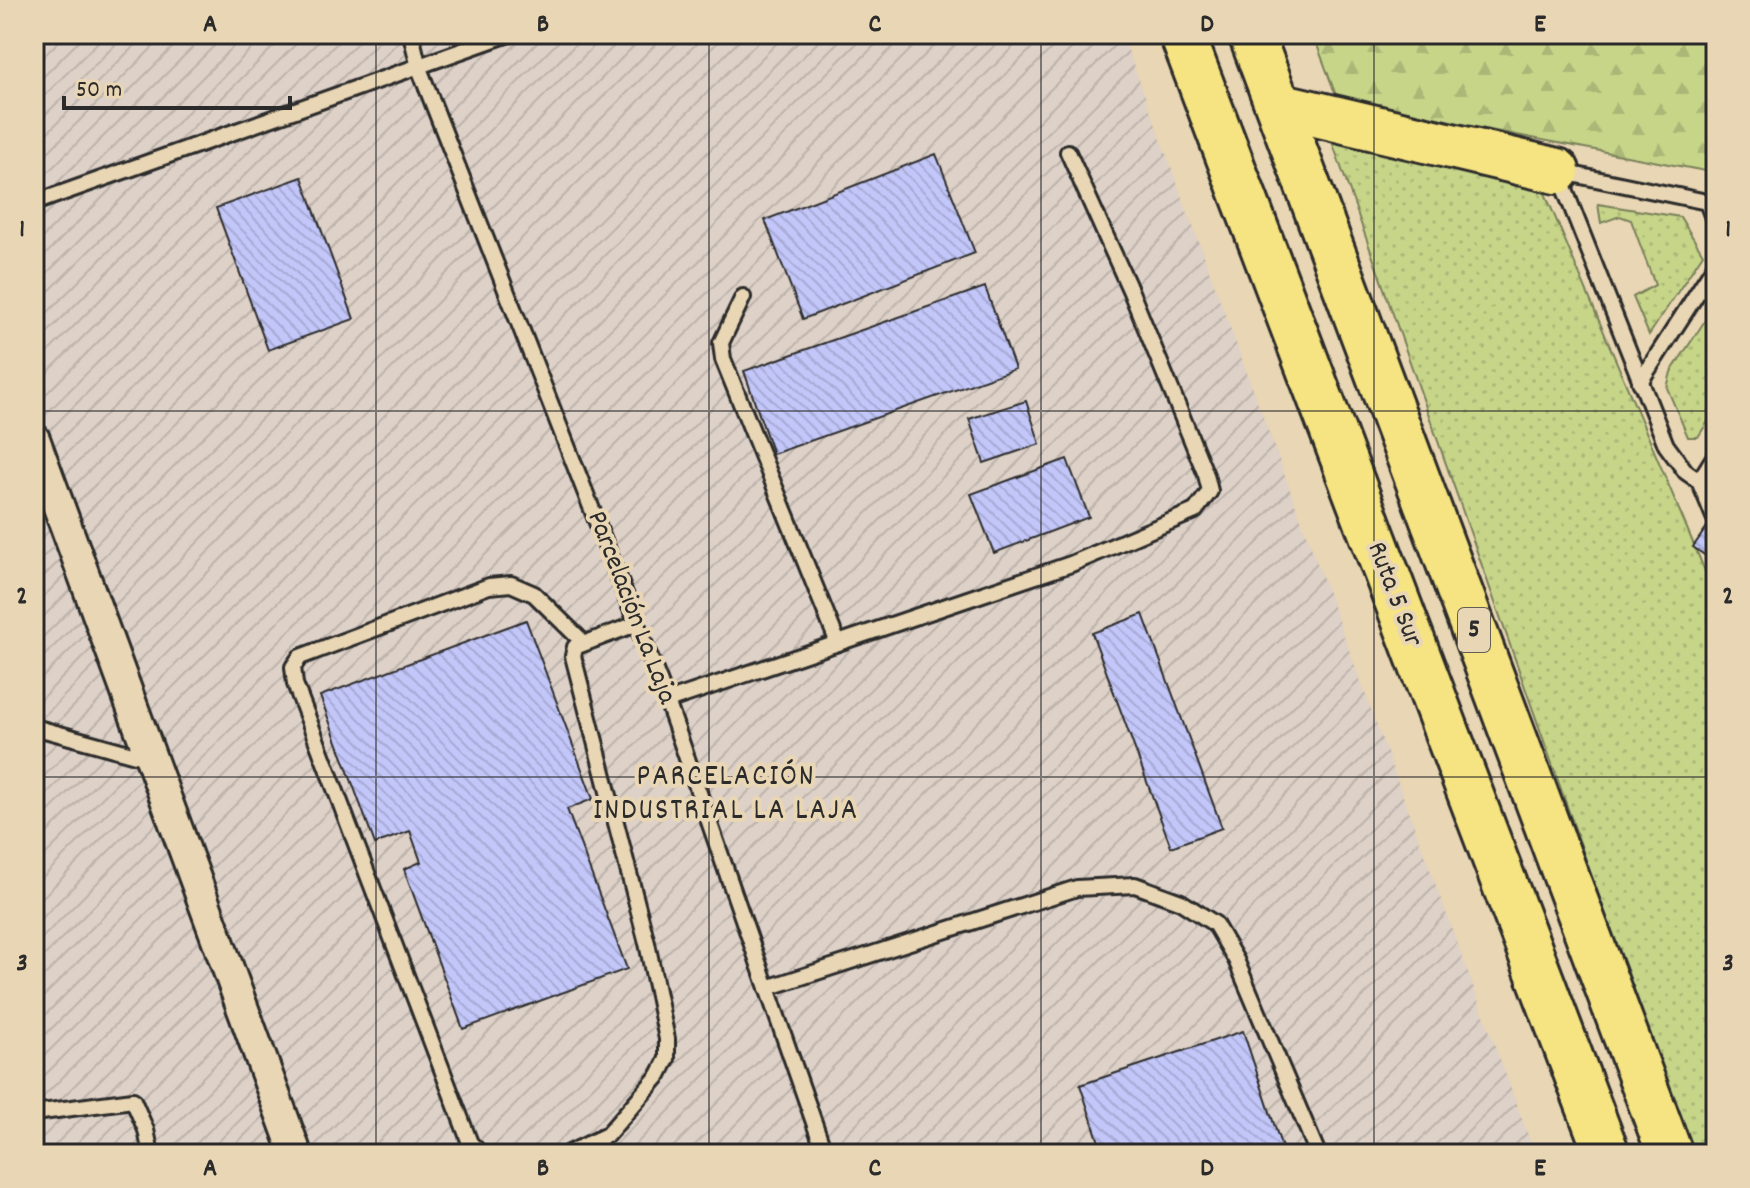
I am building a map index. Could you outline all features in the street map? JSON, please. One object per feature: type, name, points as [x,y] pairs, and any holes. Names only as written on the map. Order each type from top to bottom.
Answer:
[{"type":"highway","name":"Ruta 5 Sur","points":[[1182,34],[1607,1154]]},
{"type":"highway","name":"5","points":[[1251,34],[1670,1154]]},
{"type":"highway","points":[[1278,105],[1557,171]]},
{"type":"street","points":[[34,439],[296,1154]]},
{"type":"lane","name":"Parcelación La Laja","points":[[411,34],[419,68],[667,701],[825,1154]]},
{"type":"lane","points":[[34,203],[509,34]]},
{"type":"lane","points":[[667,701],[1071,564],[1195,511],[1210,491],[1131,292],[1068,152]]},
{"type":"lane","points":[[1557,171],[1712,203],[1716,226]]},
{"type":"lane","points":[[1557,171],[1666,445],[1686,472],[1699,481],[1714,517]]},
{"type":"lane","points":[[1640,382],[1716,264]]},
{"type":"lane","points":[[743,297],[721,343],[723,359],[838,643]]},
{"type":"lane","points":[[1699,481],[1716,454]]},
{"type":"lane","points":[[481,1154],[470,1143],[295,684],[293,667],[300,657],[489,586],[511,584],[534,594],[583,642]]},
{"type":"lane","points":[[567,1154],[607,1135],[659,1075],[667,1059],[667,1039],[647,943],[573,656],[575,647],[583,642],[636,624]]},
{"type":"lane","points":[[34,727],[151,759]]},
{"type":"lane","points":[[767,988],[1077,888],[1135,885],[1181,902],[1215,924],[1236,960],[1318,1154]]},
{"type":"lane","points":[[34,1113],[133,1100],[146,1130],[151,1154]]},
{"type":"shaded area","points":[[34,34],[1122,34],[1535,1154],[34,1154]]},
{"type":"green space","points":[[1313,34],[1716,34],[1716,173],[1338,101]]},
{"type":"green space","points":[[1329,133],[1542,186],[1716,597],[1716,1154],[1690,1154]]},
{"type":"green space","points":[[1598,204],[1680,217],[1703,254],[1649,335],[1633,297],[1655,285],[1631,220],[1620,216],[1601,223]]},
{"type":"green space","points":[[1716,304],[1716,409],[1698,437],[1688,437],[1667,388],[1671,372]]},
{"type":"building","points":[[936,154],[975,253],[803,319],[765,220]]},
{"type":"building","points":[[302,177],[354,319],[268,350],[216,208]]},
{"type":"building","points":[[985,287],[1015,369],[773,454],[744,371]]},
{"type":"building","points":[[1026,401],[1040,444],[984,463],[969,419]]},
{"type":"building","points":[[1067,459],[1089,517],[994,553],[971,494]]},
{"type":"building","points":[[1716,514],[1716,563],[1693,547]]},
{"type":"building","points":[[1143,614],[1222,828],[1171,847],[1092,633]]},
{"type":"building","points":[[526,620],[593,799],[567,809],[627,969],[463,1029],[404,869],[421,862],[410,831],[375,844],[320,696]]},
{"type":"building","points":[[1243,1031],[1284,1154],[1103,1154],[1080,1085]]},
{"type":"district","name":"PARCELACIÓN INDUSTRIAL LA LAJA","points":[[726,795]]}]
